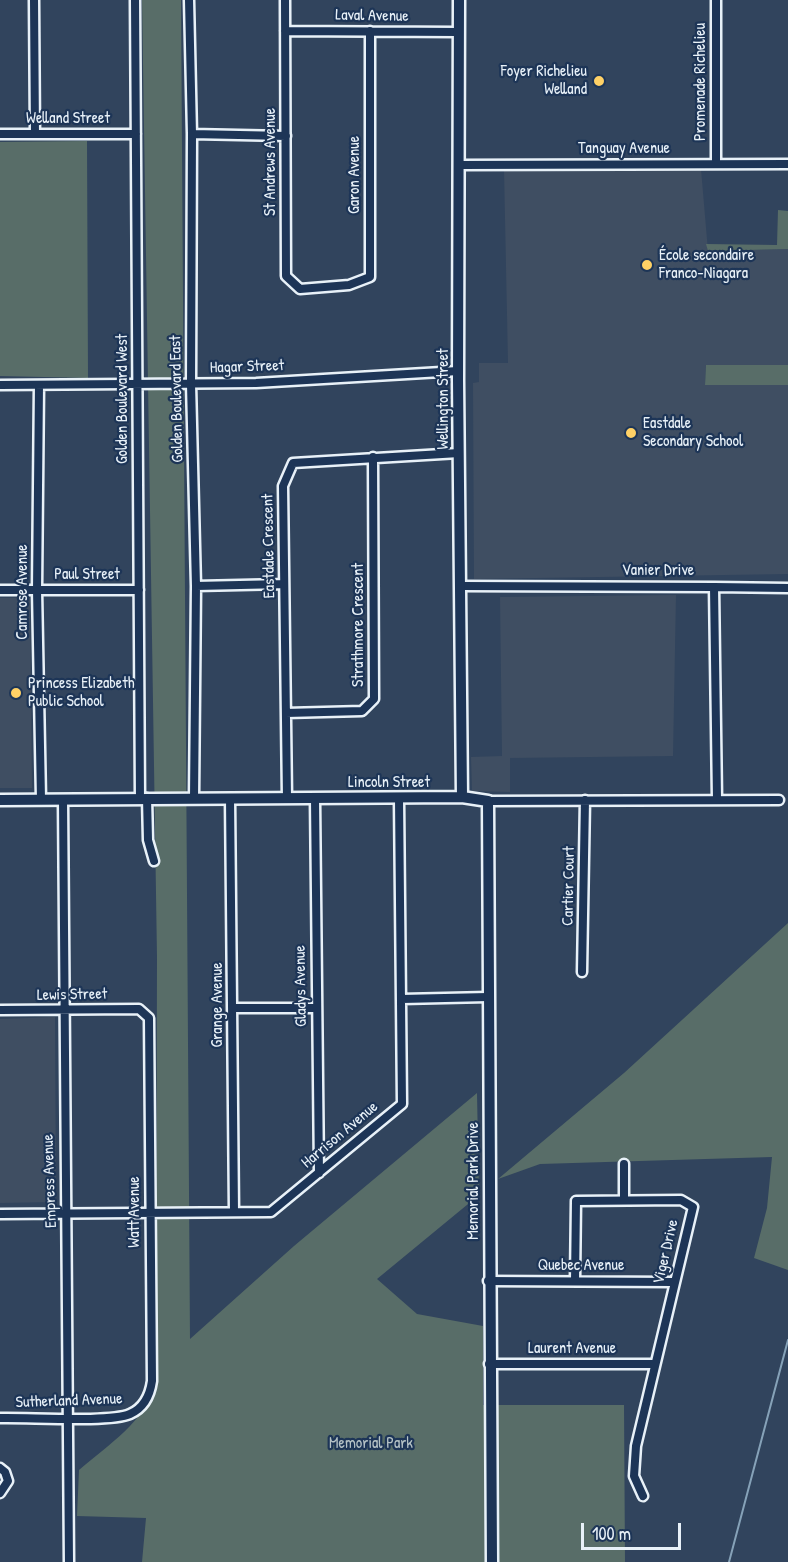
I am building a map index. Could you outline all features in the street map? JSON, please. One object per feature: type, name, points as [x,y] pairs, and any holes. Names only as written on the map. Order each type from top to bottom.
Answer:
[{"type":"main road","name":"Wellington Street","points":[[459,0],[458,371],[462,797]]},
{"type":"main road","name":"Lincoln Street","points":[[0,800],[462,797],[488,801]]},
{"type":"main road","name":"Memorial Park Drive","points":[[488,801],[488,1281],[492,1562]]},
{"type":"street","points":[[34,0],[35,134]]},
{"type":"street","name":"Golden Boulevard West","points":[[135,0],[139,590],[143,798],[148,840],[154,861]]},
{"type":"street","name":"Golden Boulevard East","points":[[189,0],[192,134],[191,384],[196,586],[195,798]]},
{"type":"street","name":"St Andrews Avenue","points":[[285,0],[286,276],[300,288],[329,287]]},
{"type":"street","name":"Promenade Richelieu","points":[[716,0],[716,164]]},
{"type":"street","name":"Laval Avenue","points":[[285,31],[458,32]]},
{"type":"street","name":"Garon Avenue","points":[[329,287],[349,285],[370,277],[370,31]]},
{"type":"street","name":"Welland Street","points":[[0,134],[136,134]]},
{"type":"street","points":[[192,134],[286,136]]},
{"type":"street","name":"Tanguay Avenue","points":[[460,165],[788,164]]},
{"type":"street","name":"Hagar Street","points":[[0,385],[191,384],[458,371]]},
{"type":"street","name":"Camrose Avenue","points":[[39,385],[37,590],[41,799]]},
{"type":"street","name":"Eastdale Crescent","points":[[287,798],[283,486],[293,463],[459,453]]},
{"type":"street","name":"Strathmore Crescent","points":[[286,713],[362,711],[374,699],[373,457]]},
{"type":"street","points":[[196,586],[284,584]]},
{"type":"street","name":"Vanier Drive","points":[[461,586],[714,586],[717,800]]},
{"type":"street","points":[[714,586],[788,588]]},
{"type":"street","name":"Paul Street","points":[[0,590],[139,590]]},
{"type":"street","name":"Grange Avenue","points":[[230,798],[234,1212]]},
{"type":"street","name":"Gladys Avenue","points":[[315,799],[319,1173]]},
{"type":"street","name":"Harrison Avenue","points":[[0,1214],[271,1212],[402,1104],[399,799]]},
{"type":"street","name":"Empress Avenue","points":[[63,800],[69,1562]]},
{"type":"street","name":"Cartier Court","points":[[582,972],[585,800]]},
{"type":"street","name":"Lincoln Street","points":[[488,801],[779,800]]},
{"type":"street","points":[[402,999],[489,997]]},
{"type":"street","points":[[233,1008],[316,1008]]},
{"type":"street","name":"Lewis Street","points":[[0,1010],[139,1009],[144,1012]]},
{"type":"street","name":"Watt Avenue","points":[[138,1409],[149,1394],[152,1381],[149,1018],[144,1012]]},
{"type":"street","points":[[624,1164],[624,1200]]},
{"type":"street","name":"Viger Drive","points":[[575,1281],[576,1201],[681,1200],[693,1207],[634,1454],[634,1476],[643,1496]]},
{"type":"street","name":"Quebec Avenue","points":[[488,1281],[674,1282]]},
{"type":"street","name":"Laurent Avenue","points":[[489,1364],[655,1364]]},
{"type":"street","name":"Sutherland Avenue","points":[[0,1418],[122,1417],[138,1409]]},
{"type":"street","points":[[0,1468],[5,1472],[8,1481],[0,1492]]},
{"type":"shaded area","points":[[701,169],[708,251],[788,249],[788,365],[706,365],[705,384],[788,385],[788,574],[474,579],[473,383],[479,382],[479,363],[508,363],[504,170]]},
{"type":"shaded area","points":[[676,595],[673,756],[510,758],[510,792],[472,791],[471,757],[502,756],[500,597]]},
{"type":"shaded area","name":"Princess Elizabeth Public School","points":[[0,598],[30,598],[32,788],[0,788]]},
{"type":"shaded area","points":[[55,1017],[56,1202],[0,1203],[0,1019]]},
{"type":"green space","name":"Memorial Park","points":[[142,0],[181,0],[190,1339],[294,1246],[477,1093],[479,1195],[377,1279],[417,1314],[483,1326],[483,1405],[624,1405],[625,1562],[142,1562],[146,1518],[77,1516],[79,1470],[135,1421],[151,1397],[156,1383],[157,957]]},
{"type":"green space","points":[[87,141],[88,378],[0,376],[0,142]]},
{"type":"green space","points":[[778,210],[788,211],[788,249],[708,251],[706,244],[777,245]]},
{"type":"green space","points":[[706,365],[788,365],[788,385],[705,385]]},
{"type":"green space","points":[[788,923],[788,1270],[754,1258],[767,1208],[772,1157],[540,1164],[498,1179],[624,1073]]},
{"type":"waterway","points":[[729,1562],[788,1340]]},
{"type":"place","name":"Foyer Richelieu Welland","points":[[599,81]]},
{"type":"place","name":"École secondaire Franco-Niagara","points":[[647,265]]},
{"type":"place","name":"Eastdale Secondary School","points":[[631,433]]},
{"type":"place","name":"Princess Elizabeth Public School","points":[[16,693]]}]
